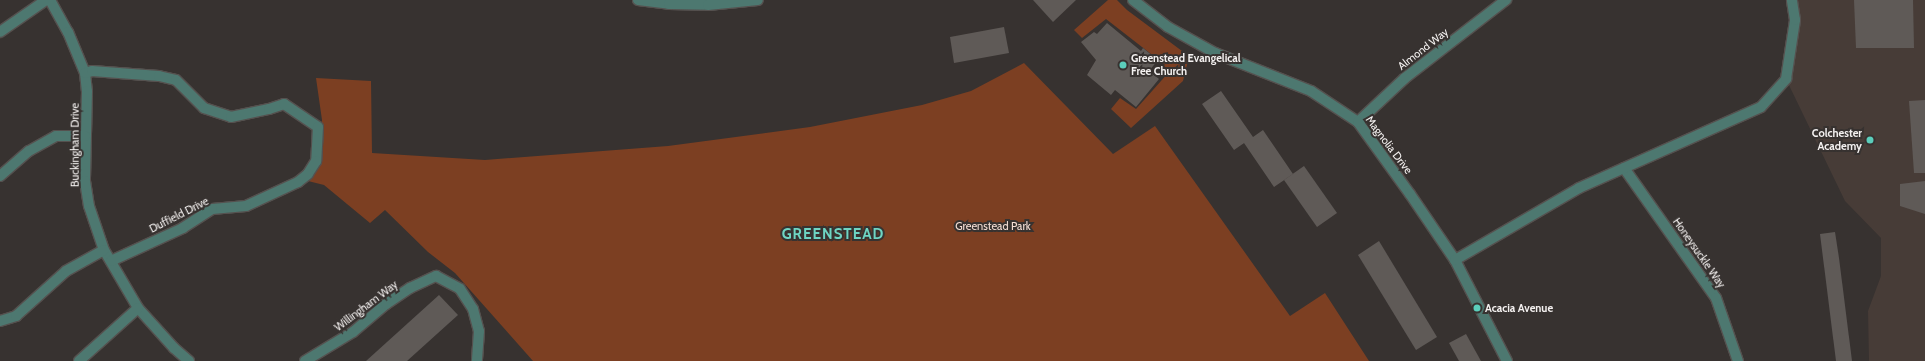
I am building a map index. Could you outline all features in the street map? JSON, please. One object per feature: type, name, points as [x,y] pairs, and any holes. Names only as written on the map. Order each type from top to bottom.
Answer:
[{"type":"street","points":[[0,32],[46,0]]},
{"type":"street","name":"Buckingham Drive","points":[[50,0],[68,32],[85,72],[87,91],[85,181],[88,206],[104,250],[138,308],[174,348],[189,361]]},
{"type":"street","points":[[638,0],[669,4],[708,5],[758,0]]},
{"type":"street","name":"Magnolia Drive","points":[[1133,0],[1168,27],[1214,53],[1311,91],[1358,122],[1455,260],[1507,361]]},
{"type":"street","name":"Almond Way","points":[[1358,122],[1405,78],[1506,0]]},
{"type":"street","points":[[1455,260],[1579,188],[1760,107],[1786,79],[1795,20],[1792,0]]},
{"type":"street","name":"Duffield Drive","points":[[85,72],[92,71],[159,76],[176,80],[204,108],[231,117],[269,109],[284,104],[318,127],[316,161],[308,174],[298,182],[246,206],[212,209],[183,228],[111,261]]},
{"type":"street","points":[[0,176],[29,151],[56,136],[85,136]]},
{"type":"street","name":"Honeysuckle Way","points":[[1624,168],[1716,298],[1738,361]]},
{"type":"street","points":[[0,321],[16,316],[66,271],[104,250]]},
{"type":"street","name":"Willingham Way","points":[[305,361],[353,332],[386,304],[410,288],[436,276],[460,290],[473,309],[479,331],[477,361]]},
{"type":"street","points":[[79,361],[138,308]]},
{"type":"shaded area","name":"Colchester Academy","points":[[1792,0],[1925,0],[1925,361],[1869,361],[1868,311],[1881,276],[1881,238],[1845,201],[1786,79]]},
{"type":"green space","points":[[1108,0],[1117,0],[1127,10],[1186,54],[1188,61],[1183,81],[1131,128],[1111,109],[1120,98],[1136,109],[1169,72],[1160,61],[1106,19],[1082,38],[1074,30]]},
{"type":"green space","name":"Greenstead Park","points":[[1024,63],[1113,154],[1155,126],[1290,316],[1325,293],[1369,361],[533,361],[455,273],[428,252],[385,210],[370,223],[324,185],[304,180],[321,156],[322,120],[316,78],[371,81],[372,153],[485,160],[668,146],[810,127],[922,105],[971,91]]},
{"type":"building","points":[[1033,0],[1076,0],[1053,22]]},
{"type":"building","points":[[1854,0],[1913,0],[1914,48],[1856,48]]},
{"type":"building","name":"Greenstead Evangelical Free Church","points":[[1107,23],[1141,51],[1143,48],[1158,60],[1149,71],[1159,79],[1136,107],[1115,90],[1111,95],[1087,75],[1096,60],[1081,42],[1094,32],[1097,34]]},
{"type":"building","points":[[1004,27],[1009,53],[954,63],[950,37]]},
{"type":"building","points":[[1221,91],[1253,137],[1263,130],[1293,174],[1274,187],[1244,143],[1234,150],[1202,104]]},
{"type":"building","points":[[1925,100],[1925,173],[1914,173],[1909,101]]},
{"type":"building","points":[[1304,166],[1337,213],[1317,227],[1284,180]]},
{"type":"building","points":[[1925,181],[1925,214],[1900,206],[1900,184]]},
{"type":"building","points":[[1835,232],[1852,361],[1836,361],[1820,234]]},
{"type":"building","points":[[1379,241],[1437,337],[1416,350],[1358,255]]},
{"type":"building","points":[[439,295],[458,315],[407,361],[366,361]]},
{"type":"building","points":[[1466,334],[1481,361],[1459,361],[1449,343]]},
{"type":"place","name":"Greenstead Evangelical Free Church","points":[[1123,65]]},
{"type":"place","name":"Colchester Academy","points":[[1870,140]]},
{"type":"place","name":"Acacia Avenue","points":[[1477,308]]},
{"type":"district","name":"GREENSTEAD","points":[[833,235]]}]
